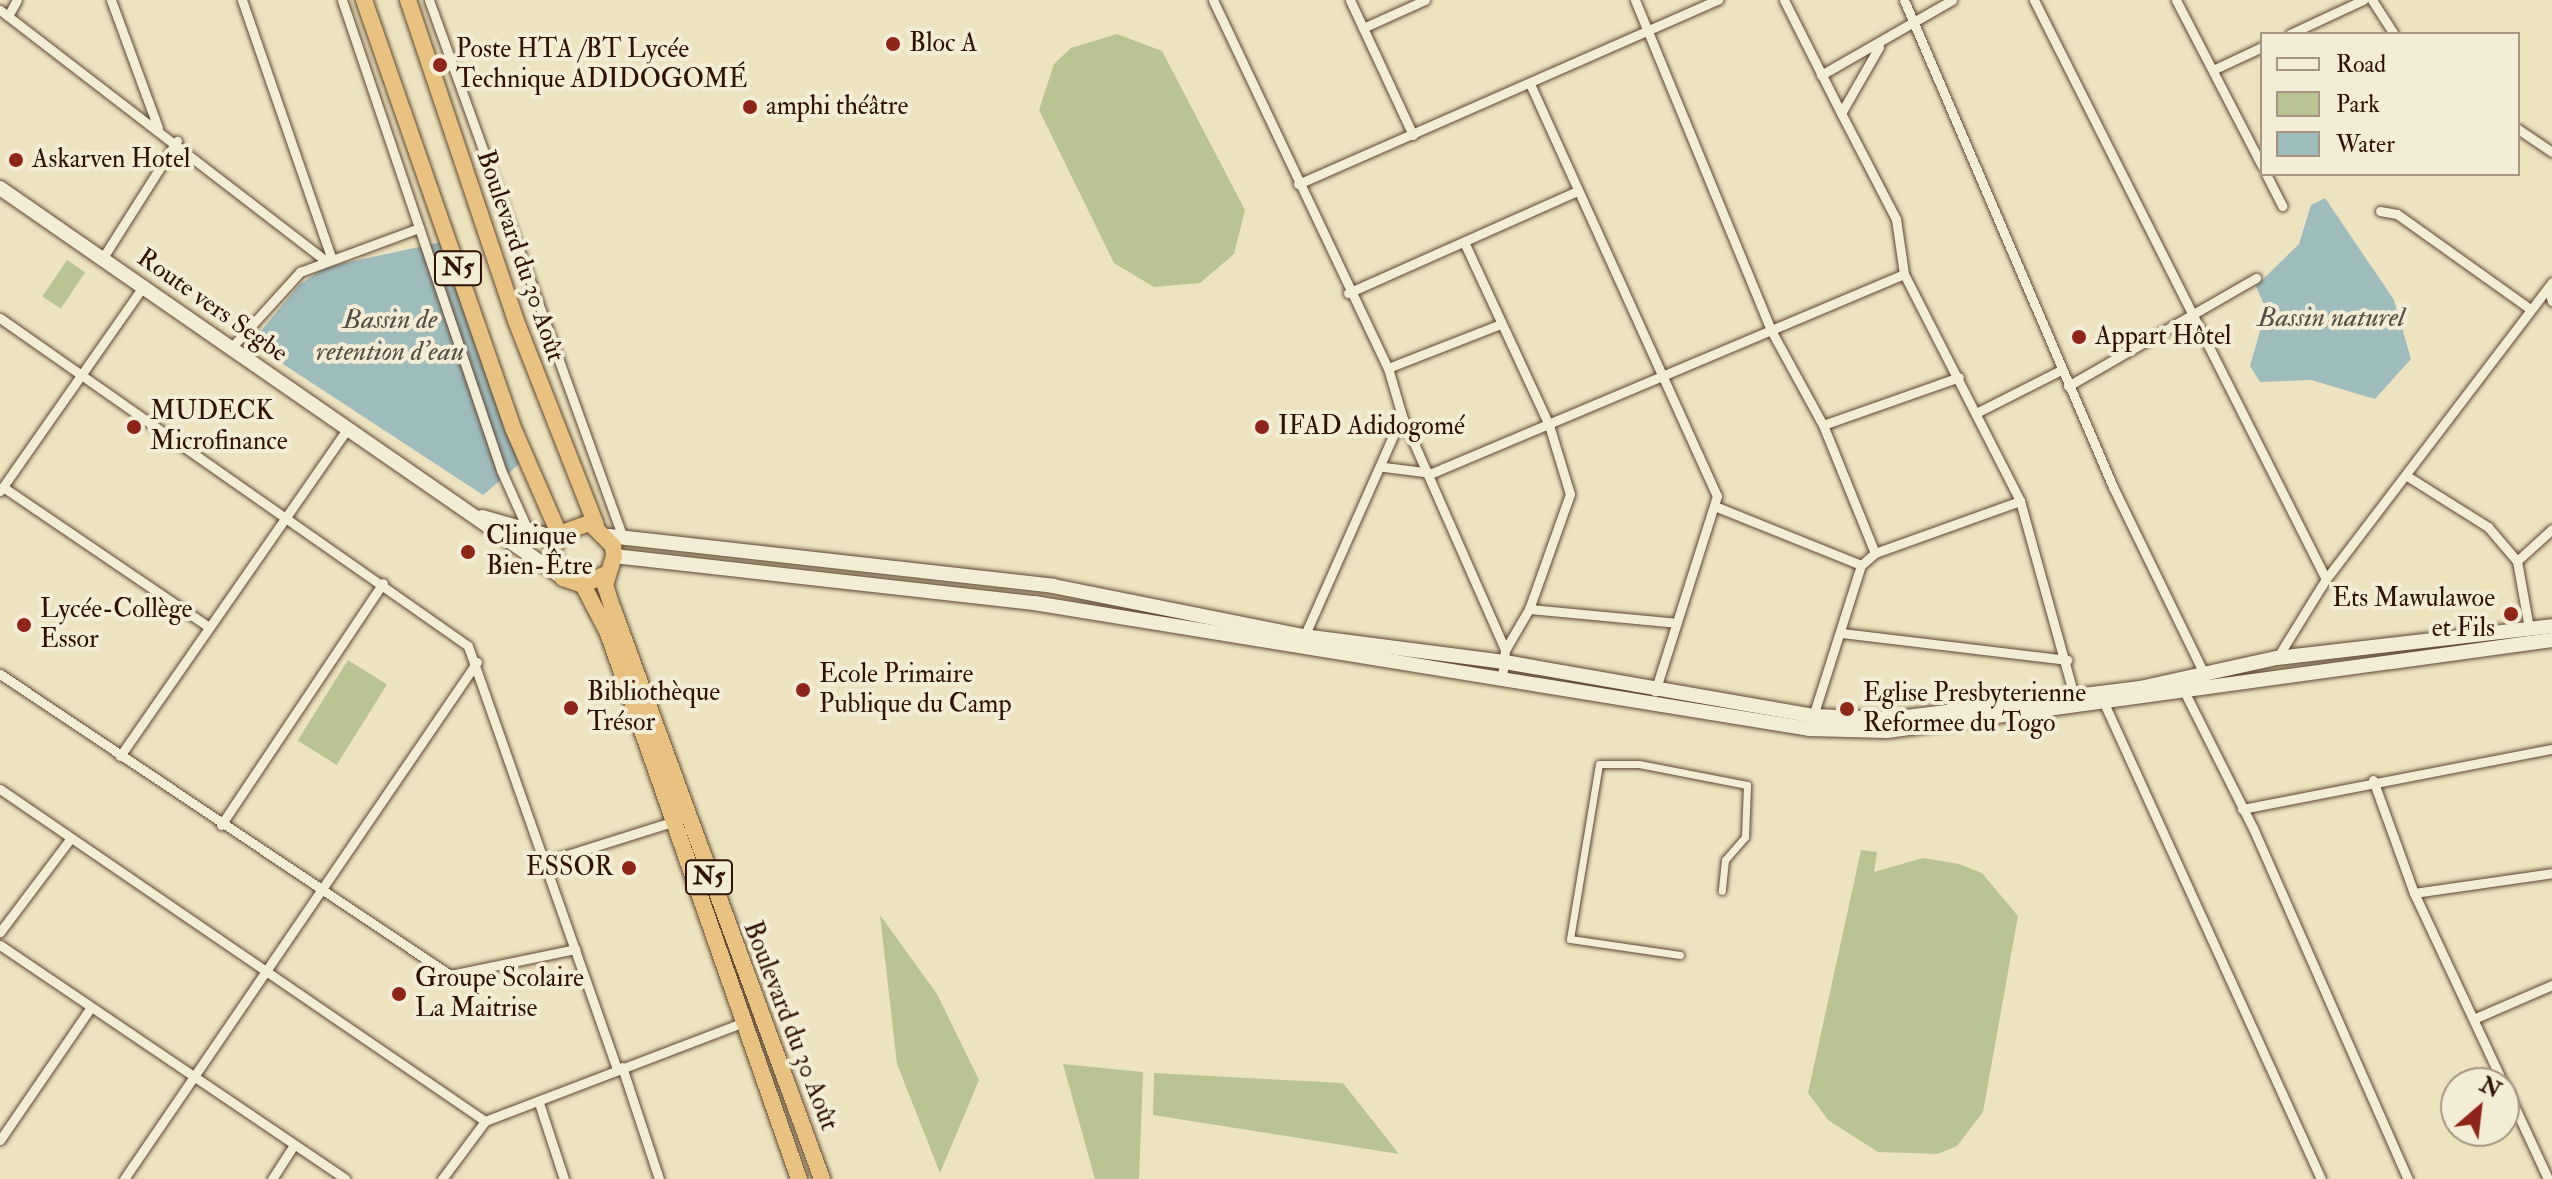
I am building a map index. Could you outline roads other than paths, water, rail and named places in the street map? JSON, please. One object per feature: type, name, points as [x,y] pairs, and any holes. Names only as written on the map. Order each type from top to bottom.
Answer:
[{"type":"highway","name":"N5","points":[[364,0],[513,428],[557,536],[553,562],[563,578]]},
{"type":"highway","name":"Boulevard du 30 Août","points":[[408,0],[516,321],[609,533]]},
{"type":"highway","points":[[557,536],[576,523],[609,533]]},
{"type":"highway","name":"N5","points":[[608,573],[614,556],[609,533]]},
{"type":"highway","points":[[563,578],[583,585],[608,573]]},
{"type":"highway","name":"Boulevard du 30 Août","points":[[608,573],[613,609],[822,1179]]},
{"type":"highway","name":"Boulevard du 30 Août","points":[[583,585],[608,633],[799,1179]]},
{"type":"main road","name":"Route vers Segbe","points":[[0,188],[478,516],[563,578]]},
{"type":"main road","name":"Route vers Segbe","points":[[478,516],[557,536]]},
{"type":"main road","points":[[609,533],[1053,586],[1304,636],[1505,656],[1655,691],[1813,716],[1890,719],[2552,640]]},
{"type":"main road","points":[[614,556],[1034,603],[1301,651],[1502,679],[1809,729],[1887,731],[2104,703],[2183,689],[2277,658],[2552,626]]},
{"type":"street","points":[[17,0],[4,13],[177,141],[327,258]]},
{"type":"street","points":[[111,0],[158,128]]},
{"type":"street","points":[[242,0],[327,258]]},
{"type":"street","points":[[342,0],[419,228],[527,528]]},
{"type":"street","points":[[429,0],[609,533]]},
{"type":"street","points":[[1213,0],[1348,293],[1388,368],[1402,416],[1432,473],[1505,656]]},
{"type":"street","points":[[1350,0],[1413,135]]},
{"type":"street","points":[[1363,28],[1425,0]]},
{"type":"street","points":[[1635,0],[1650,30],[1772,332],[1823,425],[1875,553]]},
{"type":"street","points":[[1298,184],[1531,86],[1718,0]]},
{"type":"street","points":[[1784,0],[1896,219],[1904,274],[1978,412],[2020,501],[2067,660],[2074,696]]},
{"type":"street","points":[[1904,0],[2068,386],[2206,679]]},
{"type":"street","points":[[1821,75],[1879,47],[1914,19],[1952,0]]},
{"type":"street","points":[[2034,0],[2197,313],[2326,579]]},
{"type":"street","points":[[2176,0],[2217,68],[2258,146]]},
{"type":"street","points":[[2294,32],[2363,0]]},
{"type":"street","points":[[2372,0],[2393,32]]},
{"type":"street","points":[[1841,113],[1879,47]]},
{"type":"street","points":[[2217,68],[2260,48]]},
{"type":"street","points":[[1531,86],[1575,192],[1665,373],[1717,507],[1655,691]]},
{"type":"street","points":[[2520,130],[2552,152]]},
{"type":"street","points":[[102,259],[177,141]]},
{"type":"street","points":[[2267,176],[2282,206]]},
{"type":"street","points":[[1348,293],[1575,192]]},
{"type":"street","points":[[2380,211],[2397,214],[2530,309]]},
{"type":"street","points":[[231,348],[278,290],[327,258],[419,228]]},
{"type":"street","points":[[1464,242],[1549,425],[1571,503],[1529,609],[1505,656],[1502,679]]},
{"type":"street","points":[[1384,467],[1432,473],[1904,274]]},
{"type":"street","points":[[2068,386],[2256,278]]},
{"type":"street","points":[[2277,658],[2326,579],[2550,285]]},
{"type":"street","points":[[2550,285],[2552,301]]},
{"type":"street","points":[[143,287],[1,489],[209,627]]},
{"type":"street","points":[[0,318],[291,516],[468,646],[477,662],[575,949],[659,1179]]},
{"type":"street","points":[[1388,368],[1501,324]]},
{"type":"street","points":[[1978,412],[2061,370]]},
{"type":"street","points":[[1823,425],[1959,377]]},
{"type":"street","points":[[1301,651],[1304,636],[1384,467],[1402,416]]},
{"type":"street","points":[[120,756],[291,516],[348,428]]},
{"type":"street","points":[[2407,476],[2488,527],[2517,561],[2529,628]]},
{"type":"street","points":[[1813,716],[1842,633],[1861,565],[1875,553],[2020,501]]},
{"type":"street","points":[[1717,507],[1861,565]]},
{"type":"street","points":[[2517,561],[2552,529]]},
{"type":"street","points":[[221,825],[383,583]]},
{"type":"street","points":[[1529,609],[1676,623]]},
{"type":"street","points":[[1842,633],[2067,660]]},
{"type":"street","points":[[124,1179],[268,974],[477,662]]},
{"type":"street","points":[[0,674],[322,894],[458,977],[575,949]]},
{"type":"street","points":[[2183,689],[2242,809],[2408,1179]]},
{"type":"street","points":[[2104,703],[2321,1179]]},
{"type":"street","points":[[2242,809],[2373,780],[2552,749]]},
{"type":"street","points":[[1680,955],[1570,939],[1599,764],[1639,764],[1747,785],[1745,837],[1725,860],[1722,891]]},
{"type":"street","points":[[2373,780],[2414,893],[2478,1017],[2497,1067]]},
{"type":"street","points":[[0,789],[485,1121]]},
{"type":"street","points":[[545,862],[672,822]]},
{"type":"street","points":[[0,932],[70,839]]},
{"type":"street","points":[[2414,893],[2552,873]]},
{"type":"street","points":[[0,945],[345,1179]]},
{"type":"street","points":[[2478,1017],[2552,985]]},
{"type":"street","points":[[0,1140],[91,1007]]},
{"type":"street","points":[[442,1179],[485,1121],[539,1103],[619,1068],[742,1023]]},
{"type":"street","points":[[539,1103],[564,1179]]},
{"type":"street","points":[[2520,1118],[2548,1177]]},
{"type":"street","points":[[272,1179],[294,1145]]},
{"type":"water","name":"Bassin naturel","points":[[2325,198],[2394,300],[2411,359],[2375,399],[2311,380],[2260,382],[2250,366],[2266,310],[2256,286],[2299,244],[2311,205]]},
{"type":"water","name":"Bassin de retention d'eau","points":[[442,242],[524,460],[483,495],[251,343],[299,285],[326,267]]},
{"type":"place","name":"Bloc A","points":[[893,44]]},
{"type":"place","name":"Poste HTA /BT Lycée Technique ADIDOGOMÉ","points":[[440,65]]},
{"type":"place","name":"amphi théâtre","points":[[750,107]]},
{"type":"place","name":"Askarven Hotel","points":[[16,160]]},
{"type":"place","name":"Appart Hôtel","points":[[2079,337]]},
{"type":"place","name":"MUDECK Microfinance","points":[[134,427]]},
{"type":"place","name":"IFAD Adidogomé","points":[[1262,427]]},
{"type":"place","name":"Clinique Bien-Être","points":[[468,552]]},
{"type":"place","name":"Ets Mawulawoe et Fils","points":[[2511,614]]},
{"type":"place","name":"Lycée-Collège Essor","points":[[24,625]]},
{"type":"place","name":"Ecole Primaire Publique du Camp","points":[[803,690]]},
{"type":"place","name":"Bibliothèque Trésor","points":[[571,708]]},
{"type":"place","name":"Eglise Presbyterienne Reformee du Togo","points":[[1847,709]]},
{"type":"place","name":"ESSOR","points":[[629,868]]},
{"type":"place","name":"Groupe Scolaire La Maitrise","points":[[399,994]]}]
